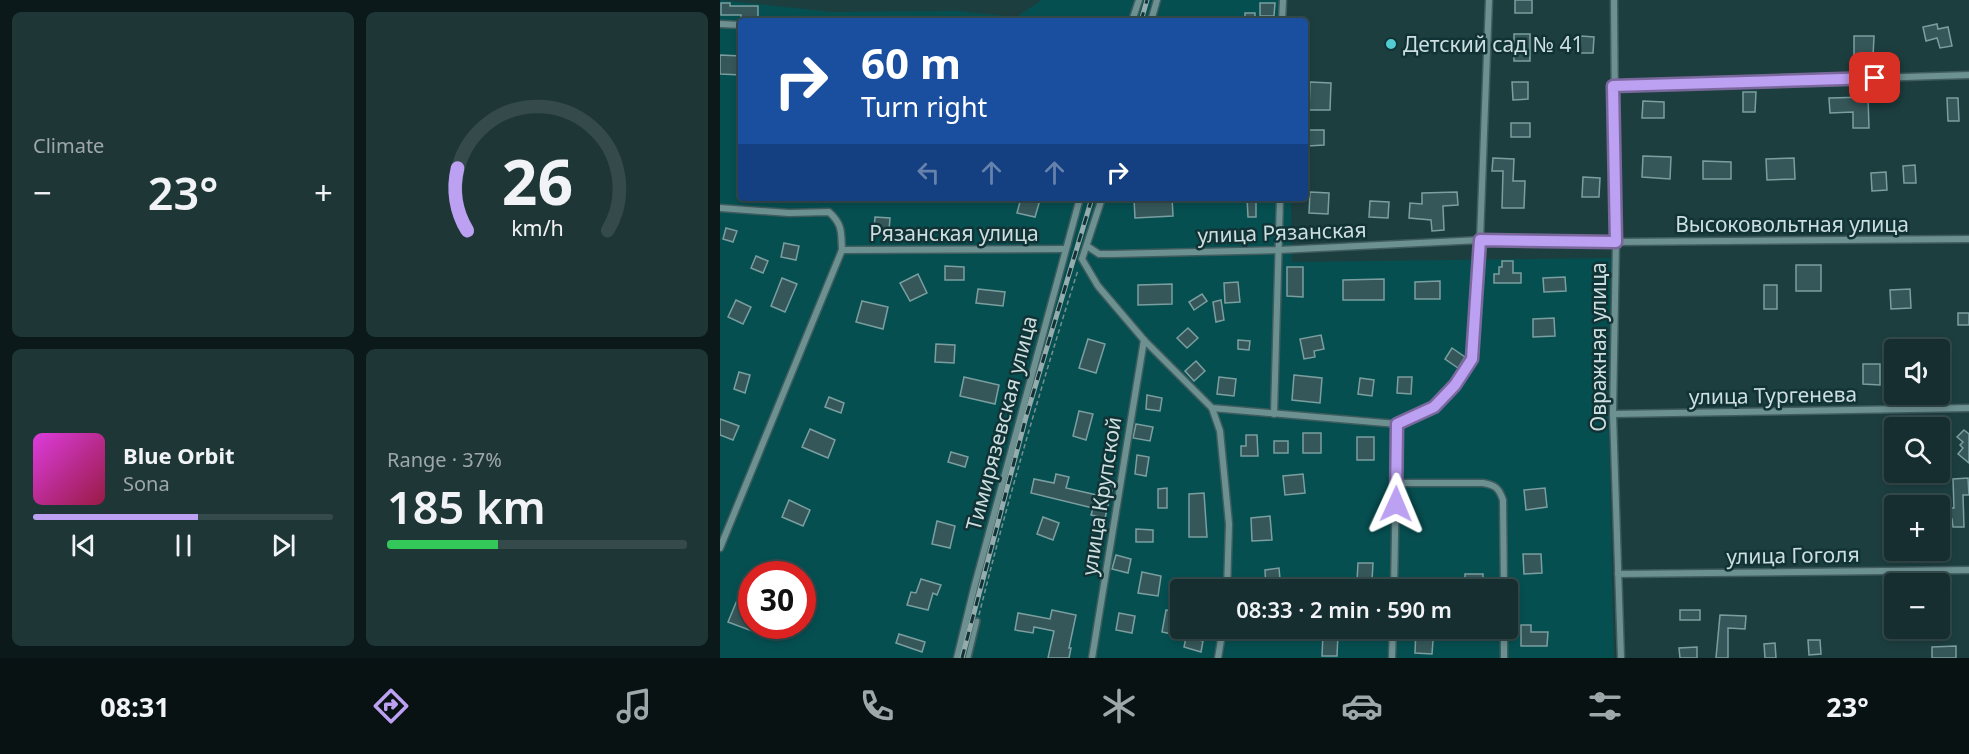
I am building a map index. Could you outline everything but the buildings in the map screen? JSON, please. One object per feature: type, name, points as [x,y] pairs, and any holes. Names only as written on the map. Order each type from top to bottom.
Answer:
[{"type":"street","points":[[1133,18],[1139,0]]},
{"type":"street","points":[[1151,18],[1157,0]]},
{"type":"street","points":[[1282,18],[1283,0]]},
{"type":"street","points":[[1212,408],[1397,424],[1434,407],[1455,385],[1472,359],[1480,240],[1489,0]]},
{"type":"street","name":"Овражная улица","points":[[1614,0],[1616,242],[1613,414],[1621,658]]},
{"type":"street","points":[[720,24],[738,25]]},
{"type":"street","points":[[1613,86],[1969,75]]},
{"type":"street","name":"Тимирязевская улица","points":[[957,658],[1079,201]]},
{"type":"street","points":[[1101,201],[1082,259],[1098,286],[1144,340],[1212,408],[1220,431],[1229,524],[1227,579]]},
{"type":"street","points":[[1274,414],[1280,201]]},
{"type":"street","points":[[720,208],[789,213],[829,212],[841,228],[842,250],[720,548]]},
{"type":"street","name":"Высоковольтная улица","points":[[1616,242],[1969,239]]},
{"type":"street","points":[[1480,240],[1616,242]]},
{"type":"street","name":"улица Рязанская","points":[[1087,246],[1099,254],[1279,250],[1480,240]]},
{"type":"street","name":"Рязанская улица","points":[[842,250],[1065,249]]},
{"type":"street","name":"улица Крупской","points":[[1092,658],[1144,340]]},
{"type":"street","name":"улица Тургенева","points":[[1613,414],[1969,408]]},
{"type":"street","points":[[1394,579],[1397,424]]},
{"type":"street","points":[[1397,483],[1495,485],[1503,500],[1504,579]]},
{"type":"street","name":"улица Гоголя","points":[[1618,574],[1969,570]]},
{"type":"street","points":[[1218,658],[1221,639]]},
{"type":"street","points":[[1392,658],[1393,639]]},
{"type":"street","points":[[1504,639],[1504,658]]},
{"type":"lane","points":[[968,658],[977,621]]},
{"type":"path","name":"Тимирязевская улица","points":[[977,621],[1029,428],[1082,259]]},
{"type":"shaded area","points":[[720,0],[831,12],[956,11],[1016,17],[1042,0],[1287,0],[1287,18],[738,18],[738,201],[1291,201],[1292,262],[1611,258],[1608,400],[1614,658],[720,658]]},
{"type":"railway","points":[[1142,18],[1147,0]]},
{"type":"railway","points":[[962,658],[1026,417],[1091,201]]},
{"type":"place","name":"Детский сад № 41","points":[[1391,44]]},
{"type":"route","points":[[1396,504],[1397,424],[1434,407],[1455,385],[1472,359],[1480,240],[1616,242],[1613,86],[1875,78]]}]
